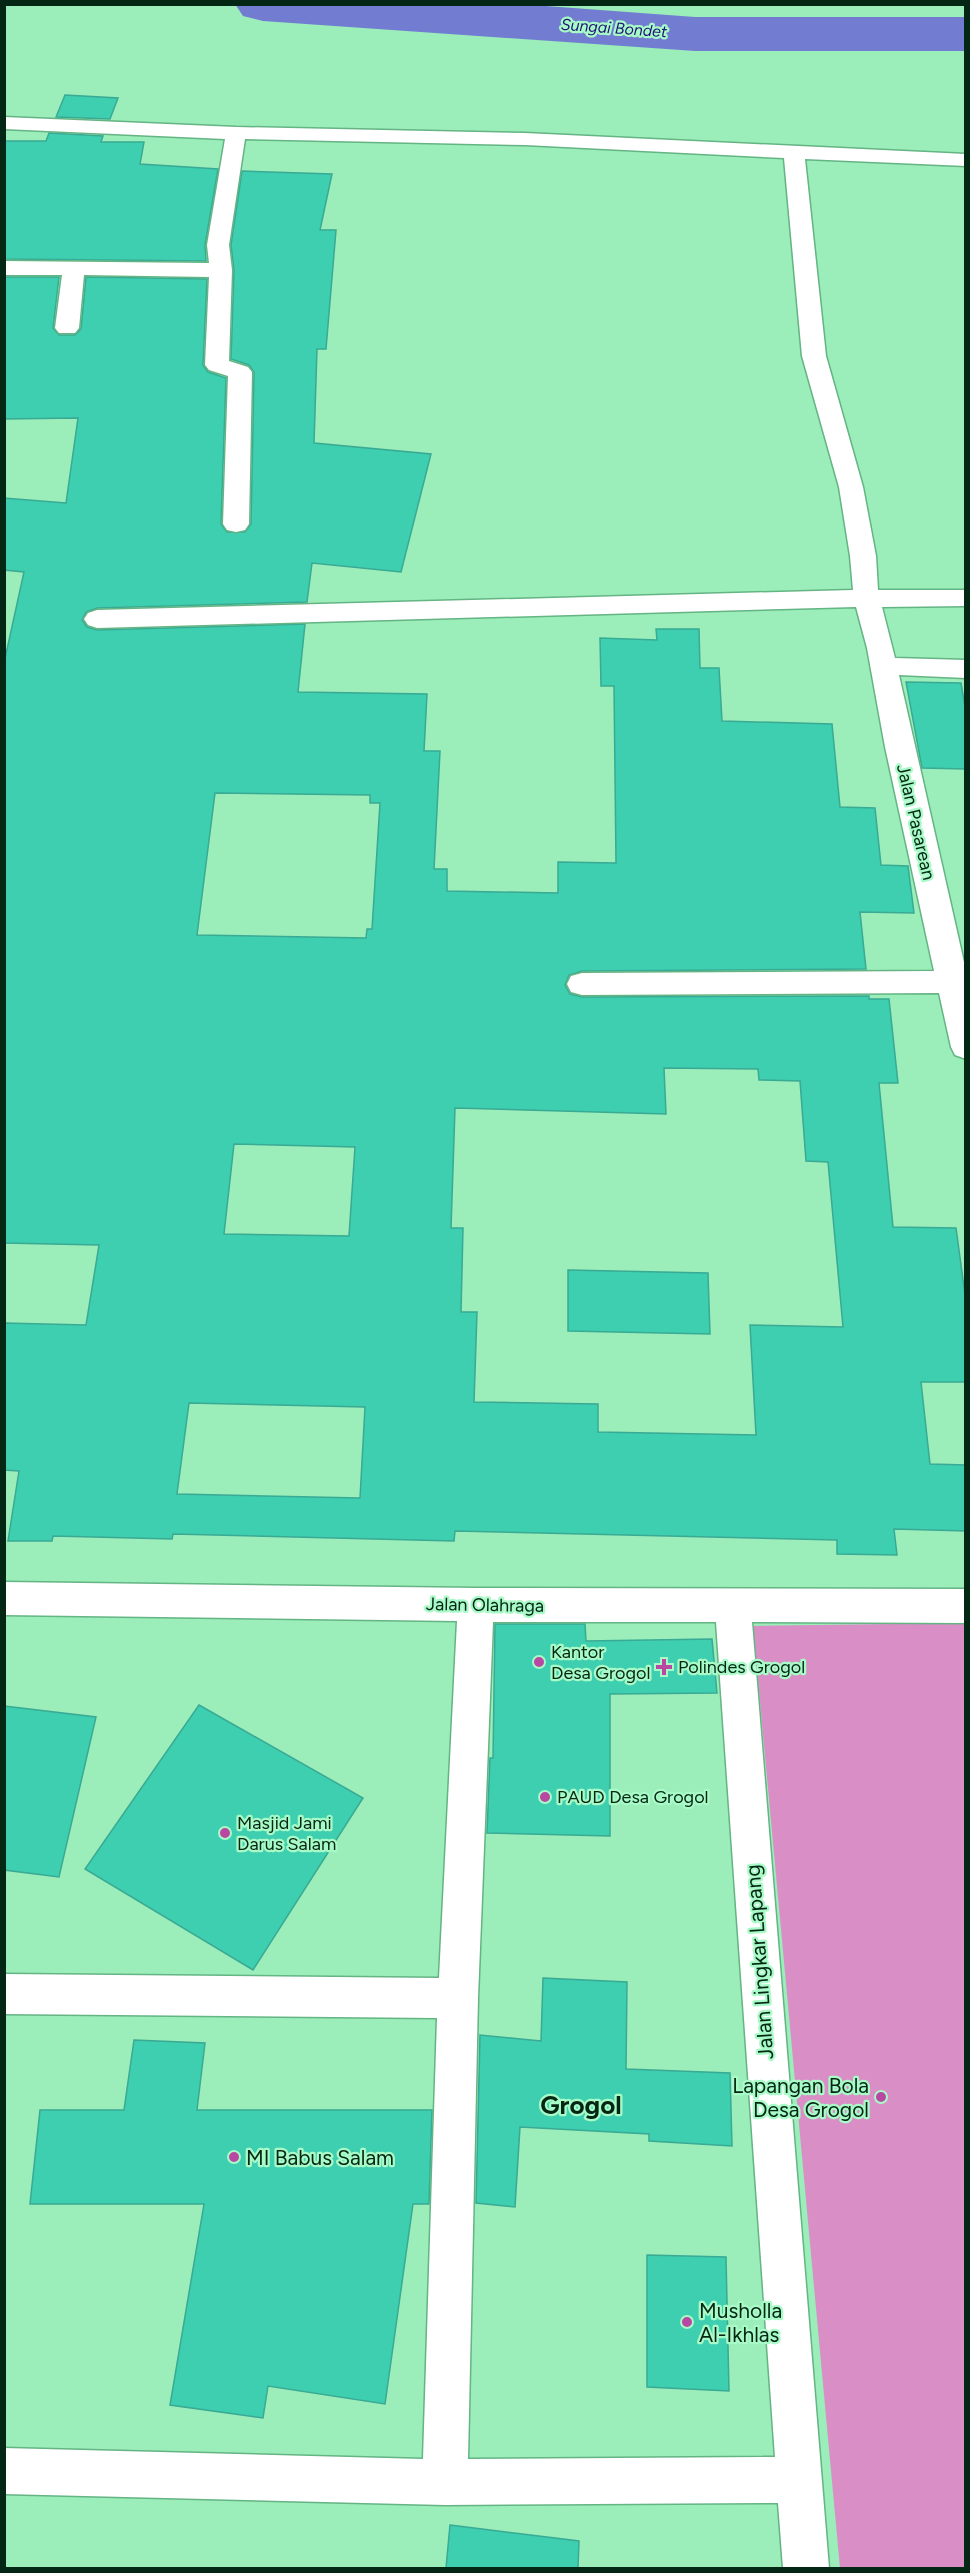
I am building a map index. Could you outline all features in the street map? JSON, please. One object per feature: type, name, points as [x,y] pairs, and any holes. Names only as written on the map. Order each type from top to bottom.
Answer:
[{"type":"street","points":[[4,123],[237,134],[525,139],[966,160]]},
{"type":"street","points":[[236,524],[240,372],[217,365],[221,270],[218,245],[237,134]]},
{"type":"street","name":"Jalan Pasarean","points":[[794,153],[814,356],[851,486],[863,556],[866,597],[959,982],[966,1047]]},
{"type":"street","points":[[4,268],[221,270]]},
{"type":"street","points":[[67,328],[74,268]]},
{"type":"street","points":[[97,619],[866,597],[966,598]]},
{"type":"street","points":[[883,666],[966,669]]},
{"type":"street","points":[[582,984],[959,982]]},
{"type":"street","name":"Jalan Olahraga","points":[[4,1598],[476,1605],[966,1606]]},
{"type":"street","points":[[444,2482],[458,1998],[476,1605]]},
{"type":"street","name":"Jalan Lingkar Lapang","points":[[733,1606],[806,2568]]},
{"type":"street","points":[[4,1994],[458,1998]]},
{"type":"street","points":[[4,2471],[444,2482],[798,2480]]},
{"type":"shaded area","name":"Lapangan Bola Desa Grogol","points":[[965,1623],[965,2568],[840,2568],[753,1626]]},
{"type":"building","points":[[65,95],[118,98],[110,119],[56,117]]},
{"type":"building","points":[[49,133],[103,136],[101,142],[144,142],[140,164],[218,169],[205,245],[206,261],[4,259],[4,141],[46,141]]},
{"type":"building","points":[[242,171],[332,174],[320,230],[336,230],[326,349],[317,349],[314,443],[431,454],[401,572],[312,563],[307,602],[97,608],[86,612],[82,620],[87,627],[97,630],[305,624],[298,692],[427,694],[424,751],[440,751],[434,869],[447,869],[447,891],[558,893],[558,862],[616,863],[614,686],[601,686],[600,638],[657,640],[656,629],[699,629],[700,668],[719,668],[722,721],[832,724],[840,807],[875,808],[881,865],[908,866],[914,913],[860,912],[866,969],[582,971],[569,975],[565,985],[570,994],[582,997],[869,996],[869,999],[889,999],[898,1083],[879,1083],[893,1227],[956,1228],[966,1302],[966,1382],[921,1382],[930,1464],[966,1465],[966,1531],[894,1529],[897,1555],[837,1554],[837,1540],[455,1531],[454,1541],[173,1534],[172,1539],[53,1536],[52,1541],[8,1541],[19,1471],[4,1470],[4,1323],[86,1325],[99,1245],[4,1243],[4,663],[24,572],[4,570],[4,498],[66,503],[78,418],[4,419],[4,277],[59,277],[53,328],[59,335],[75,335],[81,329],[86,277],[207,279],[203,365],[208,372],[226,378],[221,524],[227,532],[245,532],[251,524],[254,372],[249,365],[231,359],[234,270],[231,245]],"holes":[[[215,793],[370,795],[370,803],[380,803],[372,929],[367,929],[366,938],[197,935]],[[664,1068],[758,1069],[759,1080],[800,1081],[806,1161],[828,1162],[843,1327],[750,1325],[756,1435],[598,1432],[598,1404],[474,1402],[477,1312],[461,1312],[463,1228],[451,1228],[455,1108],[666,1114]],[[234,1144],[355,1147],[349,1236],[224,1234]],[[189,1403],[365,1407],[360,1498],[177,1494]]]},
{"type":"building","points":[[906,682],[961,683],[966,713],[966,769],[922,768]]},
{"type":"building","points":[[568,1270],[708,1273],[710,1334],[568,1331]]},
{"type":"building","points":[[495,1624],[585,1624],[586,1641],[712,1639],[717,1693],[610,1694],[610,1836],[487,1833],[490,1758],[493,1758]]},
{"type":"building","name":"Masjid Jami Darus Salam","points":[[199,1705],[363,1798],[253,1970],[85,1869]]},
{"type":"building","points":[[4,1706],[96,1717],[59,1877],[4,1870]]},
{"type":"building","points":[[543,1978],[627,1982],[626,2069],[730,2073],[732,2146],[649,2141],[649,2134],[520,2127],[515,2207],[476,2203],[480,2035],[541,2041]]},
{"type":"building","points":[[134,2040],[205,2043],[197,2110],[432,2110],[429,2204],[413,2204],[385,2404],[268,2386],[263,2418],[170,2405],[204,2204],[30,2204],[40,2110],[124,2110]]},
{"type":"building","name":"Musholla Al-Ikhlas","points":[[647,2255],[726,2257],[729,2391],[647,2387]]},
{"type":"building","points":[[450,2525],[579,2541],[578,2568],[446,2568]]},
{"type":"waterway","name":"Sungai Bondet","points":[[263,4],[695,34],[966,34]]},
{"type":"place","name":"Kantor Desa Grogol","points":[[539,1662]]},
{"type":"place","name":"Polindes Grogol","points":[[664,1667]]},
{"type":"place","name":"PAUD Desa Grogol","points":[[545,1797]]},
{"type":"place","name":"Masjid Jami Darus Salam","points":[[225,1833]]},
{"type":"place","name":"Lapangan Bola Desa Grogol","points":[[881,2097]]},
{"type":"place","name":"MI Babus Salam","points":[[234,2157]]},
{"type":"place","name":"Musholla Al-Ikhlas","points":[[687,2322]]},
{"type":"district","name":"Grogol","points":[[581,2105]]}]
